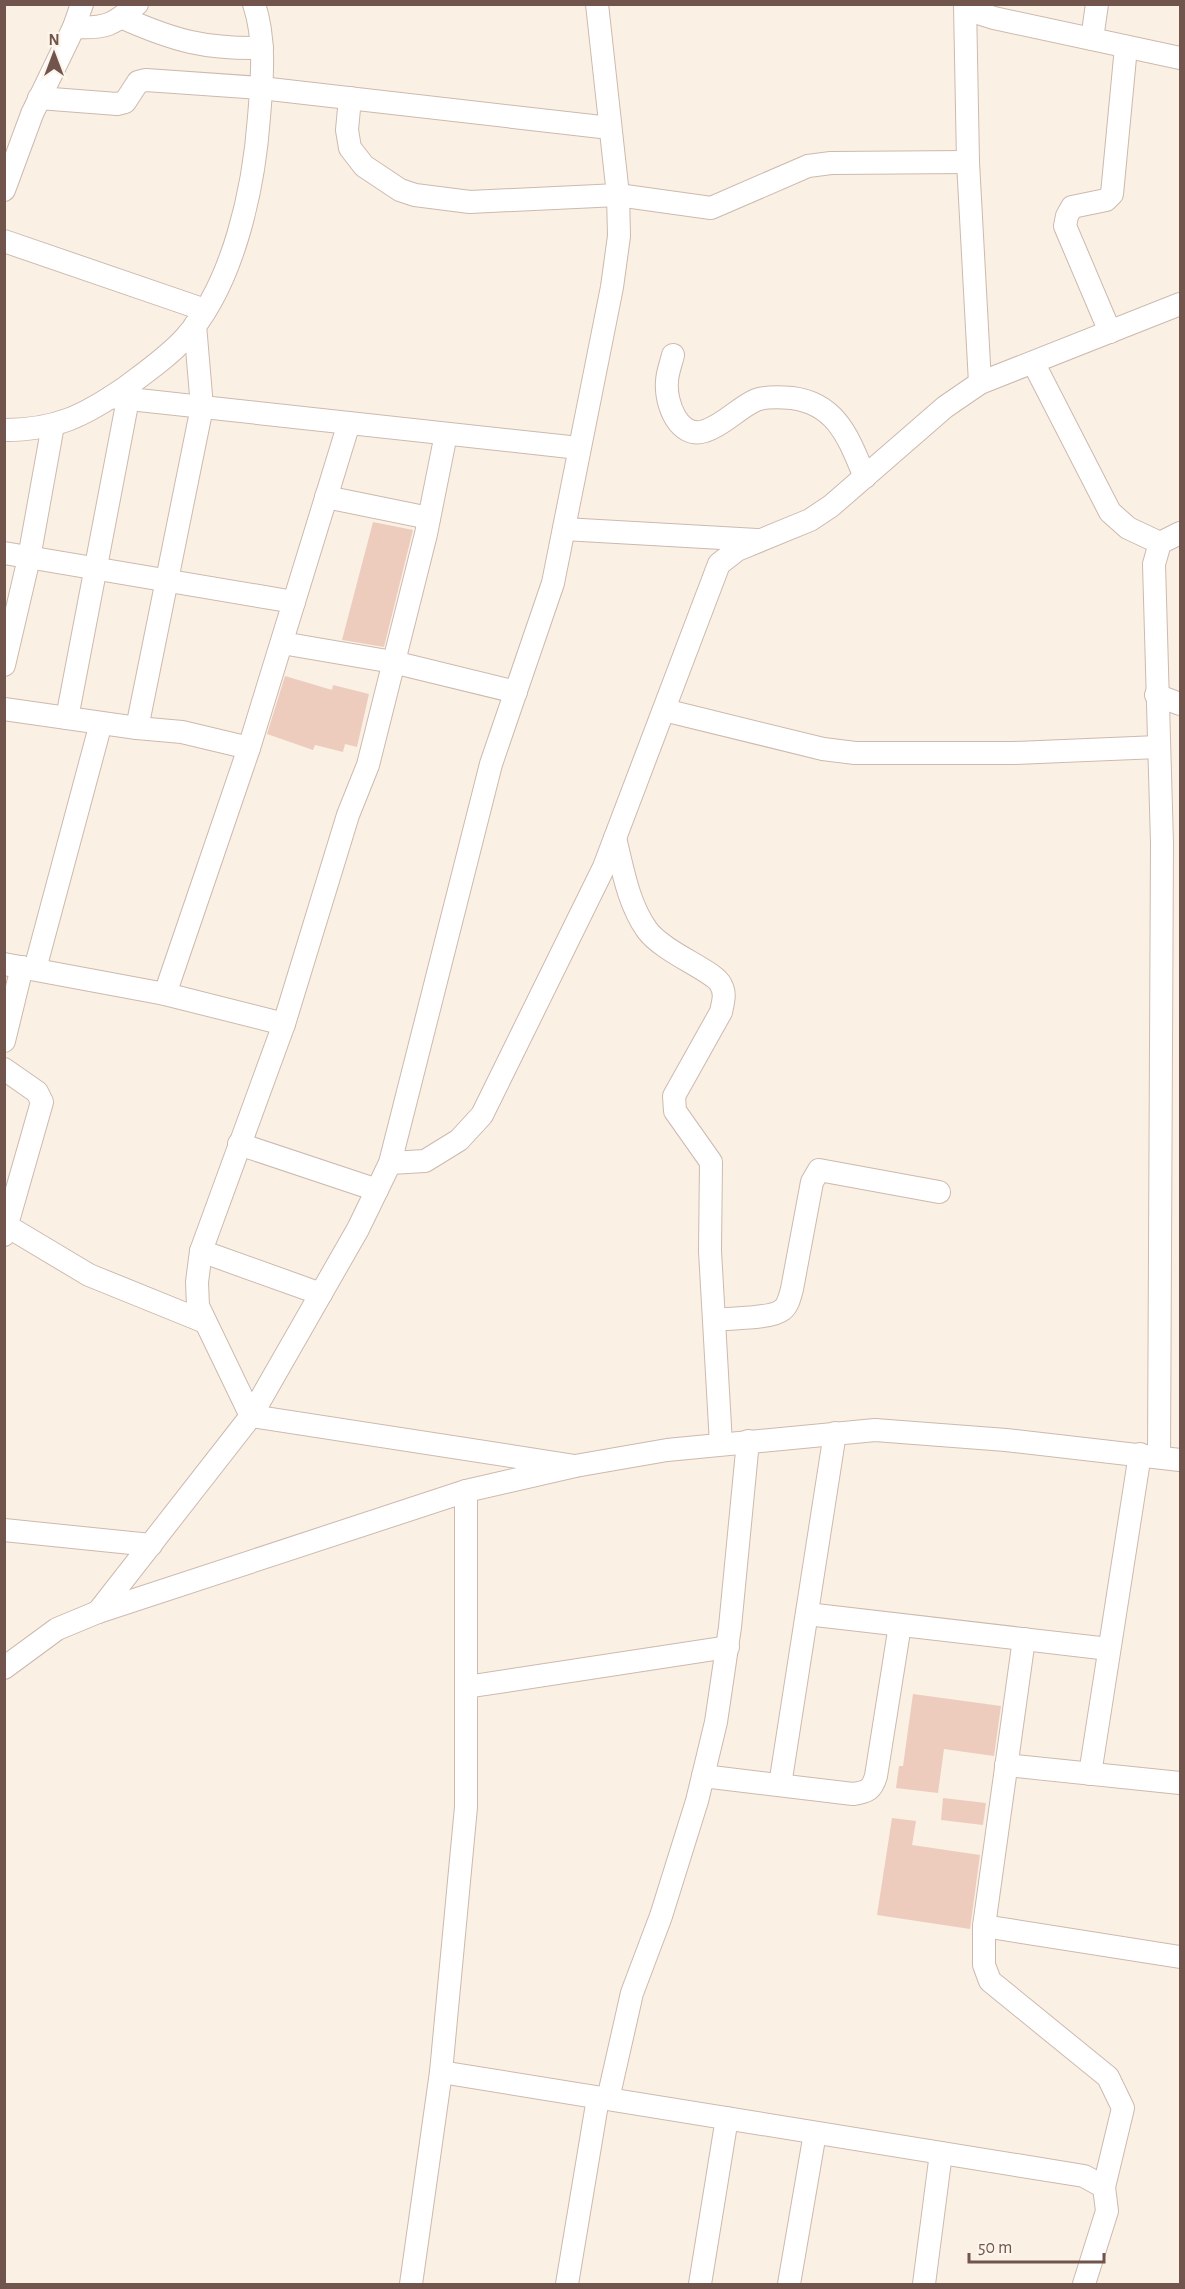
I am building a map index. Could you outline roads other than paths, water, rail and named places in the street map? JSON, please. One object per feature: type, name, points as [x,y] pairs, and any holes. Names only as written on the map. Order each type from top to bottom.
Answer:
[{"type":"street","points":[[4,190],[39,98],[74,27],[82,4]]},
{"type":"street","points":[[4,430],[36,430],[68,421],[120,398],[177,345],[200,317],[224,271],[250,190],[256,152],[262,48],[260,22],[254,4]]},
{"type":"street","points":[[98,1612],[251,1416],[321,1294],[390,1163],[490,764],[553,583],[612,287],[619,236],[618,195],[597,4]]},
{"type":"street","points":[[967,4],[975,12],[1011,13],[1092,39],[1180,58]]},
{"type":"street","points":[[967,4],[968,162],[980,383]]},
{"type":"street","points":[[1092,39],[1097,4]]},
{"type":"street","points":[[74,27],[94,28],[130,11],[157,33],[202,46],[262,48]]},
{"type":"street","points":[[1110,332],[1065,226],[1072,207],[1106,201],[1112,194],[1126,47]]},
{"type":"street","points":[[39,98],[117,104],[125,102],[138,82],[146,80],[261,88],[610,128]]},
{"type":"street","points":[[350,98],[347,130],[350,148],[364,166],[400,190],[415,195],[470,202],[618,195],[711,208],[808,166],[831,163],[968,162]]},
{"type":"street","points":[[4,241],[200,317]]},
{"type":"street","points":[[390,1163],[425,1161],[459,1140],[482,1115],[604,867],[719,564],[736,550],[810,520],[831,506],[945,407],[980,383],[1034,364],[1180,304]]},
{"type":"street","points":[[137,728],[202,407],[200,317]]},
{"type":"street","points":[[672,355],[667,382],[668,397],[683,428],[694,433],[706,431],[757,400],[779,396],[797,399],[818,405],[834,416],[844,429],[865,477]]},
{"type":"street","points":[[1034,364],[1110,512],[1128,528],[1160,543]]},
{"type":"street","points":[[120,398],[579,448]]},
{"type":"street","points":[[67,718],[98,569],[120,398]]},
{"type":"street","points":[[165,994],[249,748],[349,423]]},
{"type":"street","points":[[4,665],[29,558],[53,425]]},
{"type":"street","points":[[251,1416],[198,1306],[196,1282],[201,1251],[284,1024],[348,816],[368,765],[429,518],[446,434]]},
{"type":"street","points":[[326,497],[429,518]]},
{"type":"street","points":[[564,529],[760,540]]},
{"type":"street","points":[[1090,1774],[1109,1648],[1160,1456],[1161,843],[1154,564],[1160,543],[1180,533]]},
{"type":"street","points":[[4,553],[294,602]]},
{"type":"street","points":[[282,642],[393,662],[516,692]]},
{"type":"street","points":[[1156,695],[1180,704]]},
{"type":"street","points":[[4,709],[182,732],[249,748]]},
{"type":"street","points":[[664,710],[823,749],[855,753],[1014,753],[1158,747]]},
{"type":"street","points":[[4,1041],[21,967],[101,723]]},
{"type":"street","points":[[615,838],[630,897],[648,932],[662,947],[721,982],[725,997],[721,1012],[674,1096],[675,1111],[711,1162],[710,1251],[721,1444]]},
{"type":"street","points":[[21,967],[165,994],[284,1024]]},
{"type":"street","points":[[4,1070],[37,1092],[42,1101],[6,1230],[89,1275],[205,1322]]},
{"type":"street","points":[[239,1144],[377,1190]]},
{"type":"street","points":[[715,1320],[770,1314],[781,1311],[787,1303],[792,1289],[812,1182],[819,1170],[939,1192]]},
{"type":"street","points":[[201,1251],[321,1294]]},
{"type":"street","points":[[251,1416],[575,1466]]},
{"type":"street","points":[[4,1668],[57,1629],[98,1612],[466,1491],[575,1466],[721,1444],[835,1433],[887,1431],[1160,1456]]},
{"type":"street","points":[[780,1785],[835,1433]]},
{"type":"street","points":[[567,2284],[603,2098],[632,1993],[661,1916],[704,1776],[716,1722],[728,1647],[748,1441]]},
{"type":"street","points":[[411,2284],[441,2072],[466,1808],[466,1491]]},
{"type":"street","points":[[4,1530],[151,1545]]},
{"type":"street","points":[[807,1614],[1109,1648]]},
{"type":"street","points":[[704,1776],[853,1794],[866,1792],[873,1786],[900,1625]]},
{"type":"street","points":[[1024,1639],[984,1926],[984,1965],[990,1981],[1108,2077],[1123,2108],[1104,2187],[1107,2211],[1084,2284]]},
{"type":"street","points":[[466,1687],[728,1647]]},
{"type":"street","points":[[1006,1765],[1180,1783]]},
{"type":"street","points":[[984,1926],[1180,1957]]},
{"type":"street","points":[[441,2072],[1084,2176],[1104,2187]]},
{"type":"street","points":[[700,2284],[727,2118]]},
{"type":"street","points":[[789,2284],[815,2133]]},
{"type":"street","points":[[924,2284],[941,2153]]}]
